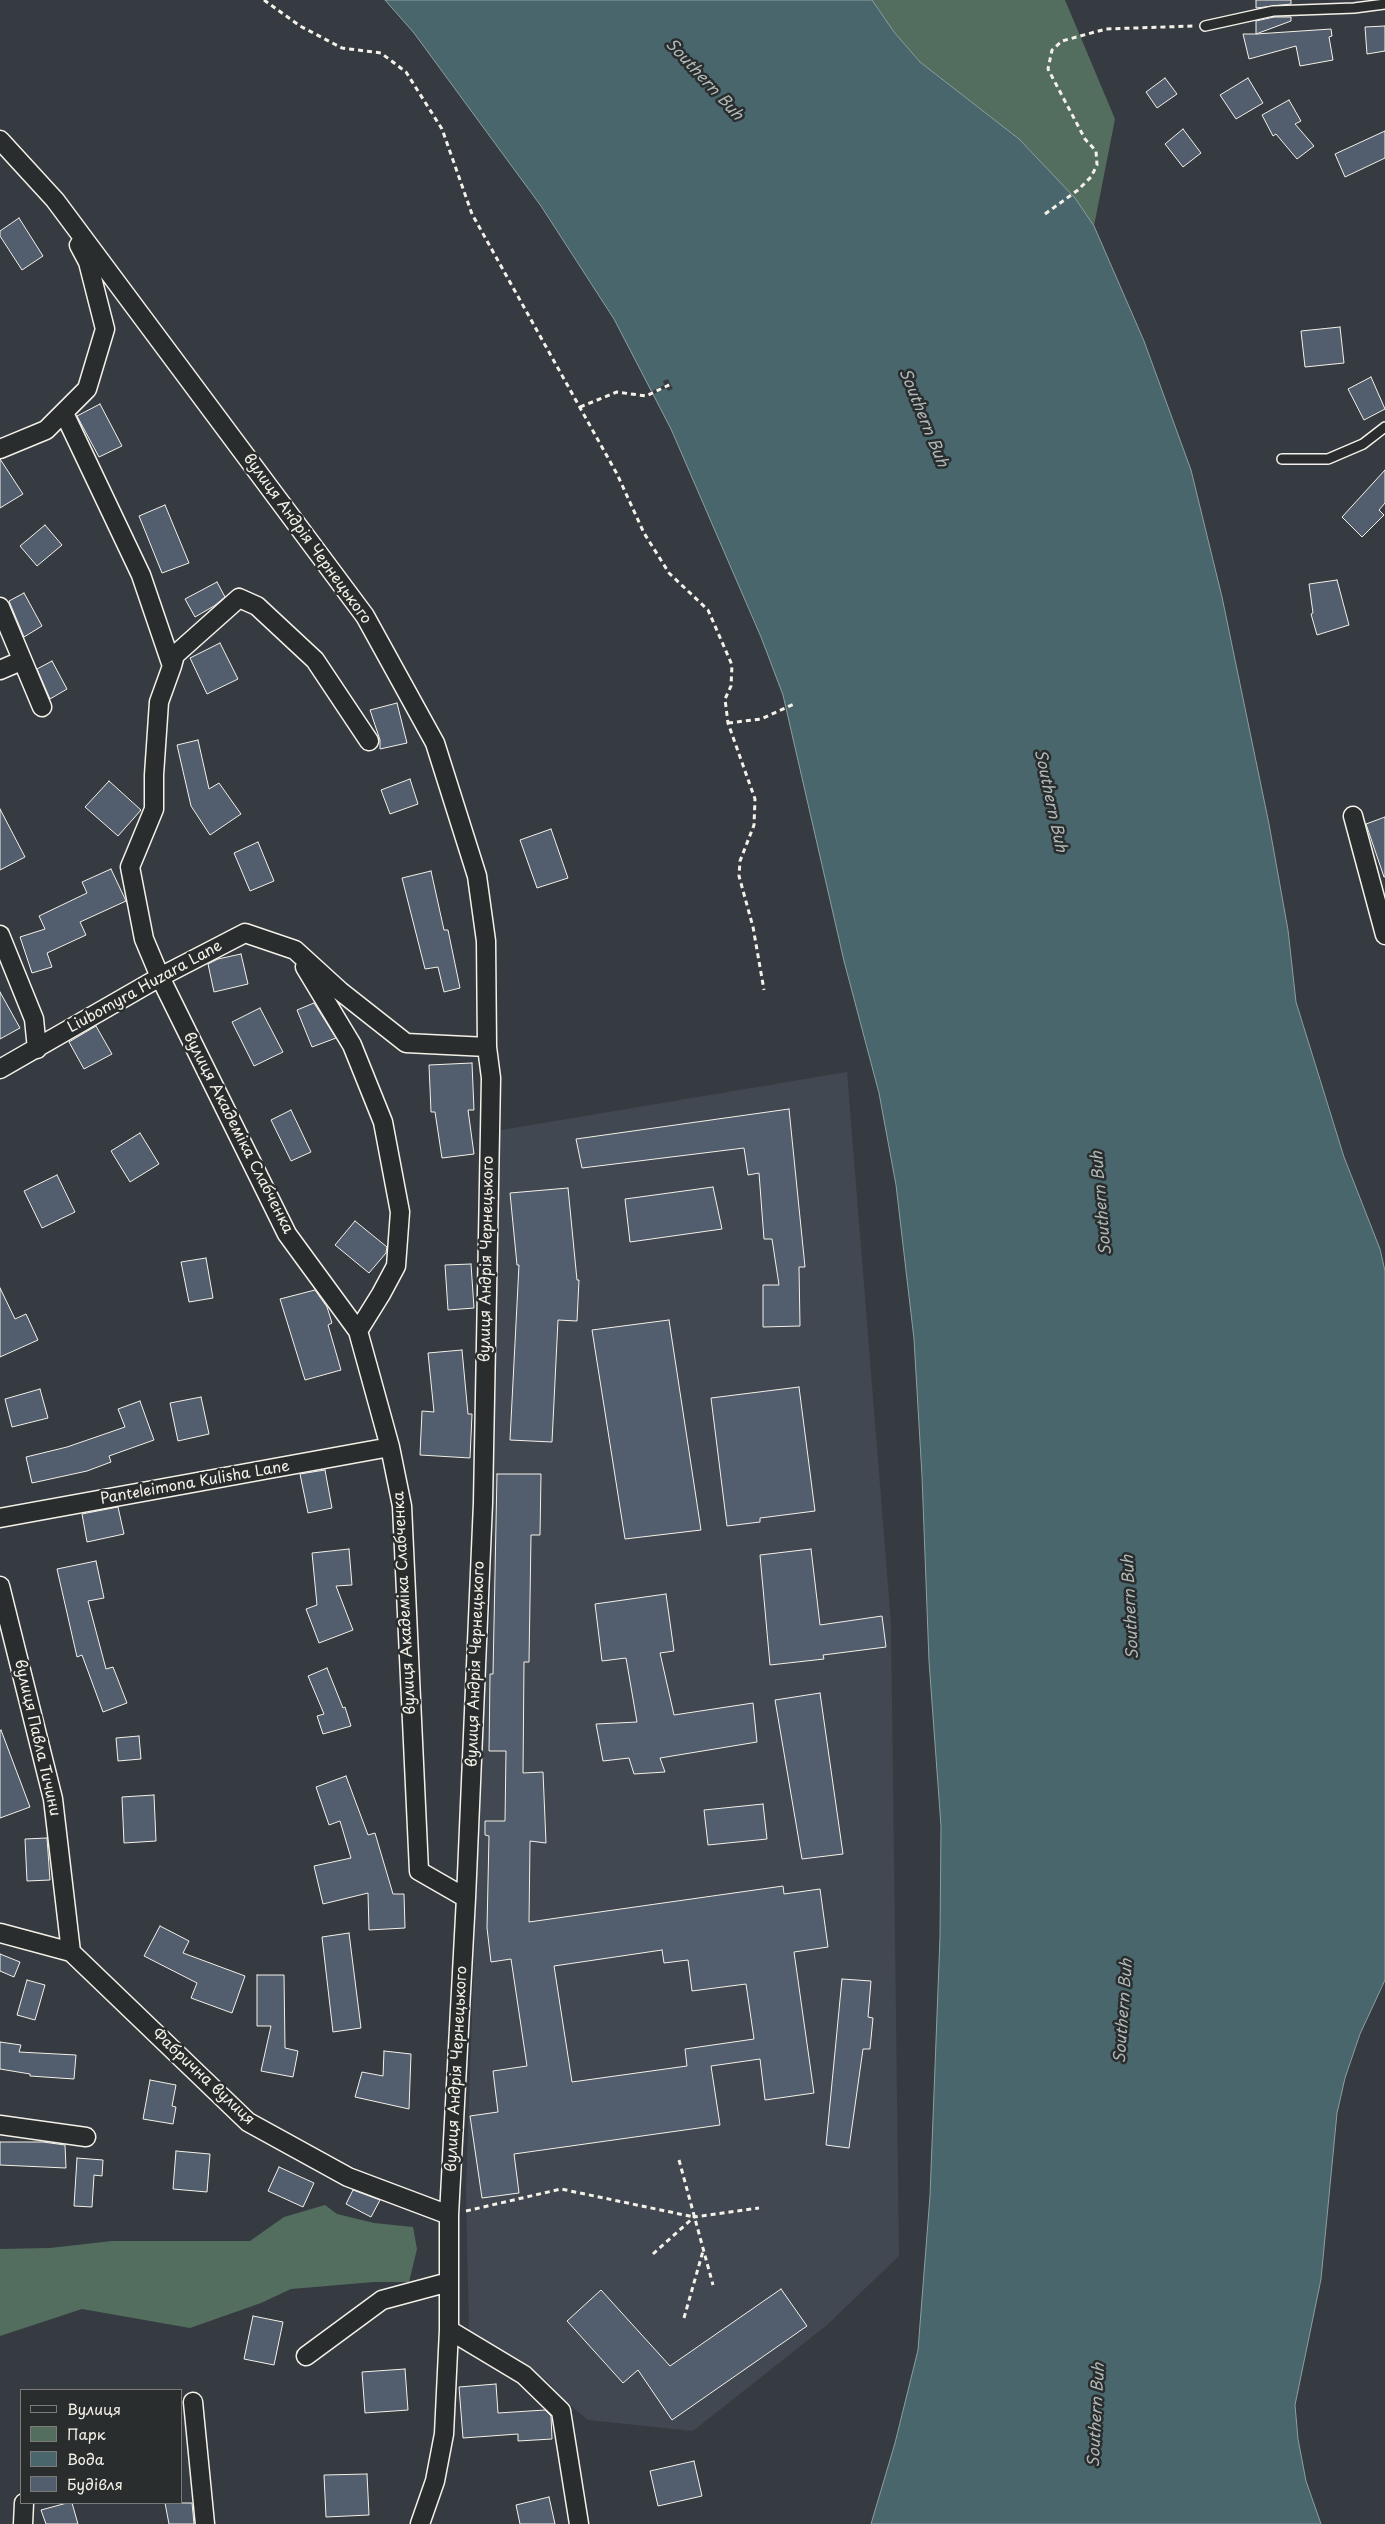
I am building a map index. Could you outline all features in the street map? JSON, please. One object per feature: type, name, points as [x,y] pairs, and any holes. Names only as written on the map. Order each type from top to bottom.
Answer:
[{"type":"street","name":"вулиця Андрія Чернецького","points":[[0,140],[56,200],[365,616],[436,743],[477,876],[486,941],[487,1047],[491,1078],[483,1503],[466,1898],[449,2216],[449,2330],[444,2434],[435,2480],[420,2524]]},
{"type":"street","points":[[0,449],[46,430],[87,388],[105,329],[88,262],[56,200]]},
{"type":"street","points":[[64,413],[141,575],[172,666]]},
{"type":"street","name":"вулиця Академіка Слабченка","points":[[369,741],[315,660],[257,606],[238,598],[175,655],[158,702],[154,809],[130,867],[144,939],[160,977],[287,1234],[358,1331],[390,1447],[402,1506],[419,1871],[466,1898]]},
{"type":"street","points":[[0,607],[21,661],[42,706]]},
{"type":"street","points":[[0,670],[21,661]]},
{"type":"street","points":[[1353,816],[1385,936]]},
{"type":"street","name":"Liubomyra Huzara Lane","points":[[0,1069],[37,1049],[74,1024],[246,933],[295,950]]},
{"type":"street","points":[[0,935],[34,1019],[37,1049]]},
{"type":"street","points":[[295,950],[340,991],[406,1043],[487,1047]]},
{"type":"street","points":[[295,950],[352,1045],[379,1114],[400,1212],[396,1266],[358,1331]]},
{"type":"street","name":"Panteleimona Kulisha Lane","points":[[0,1518],[390,1447]]},
{"type":"street","name":"вулиця Павла Тичини","points":[[0,1586],[53,1799],[71,1952]]},
{"type":"street","name":"Фабрична вулиця","points":[[0,1933],[71,1952],[248,2122],[348,2178],[449,2216]]},
{"type":"street","points":[[0,2125],[86,2137]]},
{"type":"street","points":[[306,2356],[382,2300],[449,2282]]},
{"type":"street","points":[[449,2330],[524,2375],[561,2411],[579,2524]]},
{"type":"street","points":[[193,2402],[205,2524]]},
{"type":"street","points":[[23,2524],[24,2504]]},
{"type":"lane","points":[[1205,26],[1273,10],[1354,8],[1385,4]]},
{"type":"lane","points":[[1282,459],[1328,459],[1363,444],[1385,427]]},
{"type":"path","points":[[264,0],[300,26],[342,48],[382,53],[406,72],[442,129],[472,214],[617,474],[644,533],[669,573],[708,610],[732,665],[731,686],[725,699],[728,724],[755,799],[754,825],[740,861],[739,876],[753,927],[764,990]]},
{"type":"path","points":[[1045,214],[1078,190],[1091,177],[1097,165],[1096,151],[1084,139],[1048,69],[1052,50],[1062,41],[1106,29],[1205,26]]},
{"type":"path","points":[[580,408],[617,392],[646,396],[671,384]]},
{"type":"path","points":[[728,724],[761,719],[794,704]]},
{"type":"path","points":[[679,2160],[714,2286]]},
{"type":"path","points":[[449,2216],[561,2189],[694,2217],[759,2208]]},
{"type":"path","points":[[652,2254],[694,2217]]},
{"type":"path","points":[[684,2318],[703,2249]]},
{"type":"shaded area","points":[[847,1072],[891,1623],[899,2256],[827,2325],[693,2431],[588,2420],[564,2400],[546,2380],[469,2333],[466,2190],[482,1724],[493,1576],[495,1131]]},
{"type":"green space","points":[[872,0],[1065,0],[1115,119],[1094,226],[1074,198],[1019,139],[920,62],[894,32]]},
{"type":"green space","points":[[325,2205],[337,2214],[374,2223],[413,2227],[417,2249],[409,2282],[374,2282],[291,2289],[261,2303],[190,2328],[82,2309],[0,2336],[0,2249],[50,2248],[112,2241],[250,2241],[284,2217]]},
{"type":"water","name":"Southern Buh","points":[[385,0],[872,0],[894,32],[920,62],[1019,139],[1075,198],[1094,226],[1144,341],[1191,470],[1222,597],[1269,824],[1288,930],[1296,1002],[1344,1157],[1380,1249],[1385,1271],[1385,1980],[1360,2034],[1345,2078],[1337,2113],[1321,2279],[1295,2405],[1298,2439],[1306,2481],[1321,2524],[871,2524],[895,2443],[918,2350],[930,2196],[940,1937],[941,1826],[929,1661],[922,1476],[914,1339],[896,1185],[879,1093],[844,961],[783,695],[761,637],[671,429],[614,319],[541,206],[414,33]]},
{"type":"pier","points":[[668,379],[673,389],[668,391],[666,388],[652,395],[650,392],[664,385],[663,381]]},
{"type":"building","points":[[1256,0],[1291,0],[1291,4],[1256,8]]},
{"type":"building","points":[[1274,17],[1291,17],[1291,21],[1256,34],[1256,21]]},
{"type":"building","points":[[1385,26],[1385,51],[1367,54],[1365,27]]},
{"type":"building","points":[[1331,29],[1332,36],[1329,37],[1333,60],[1300,66],[1296,46],[1249,59],[1243,34]]},
{"type":"building","points":[[1165,78],[1177,94],[1157,108],[1146,92]]},
{"type":"building","points":[[1248,78],[1263,103],[1236,119],[1220,95]]},
{"type":"building","points":[[1289,100],[1301,121],[1295,124],[1314,146],[1297,159],[1276,134],[1273,136],[1262,115]]},
{"type":"building","points":[[1183,129],[1201,153],[1183,167],[1165,144]]},
{"type":"building","points":[[1385,131],[1385,158],[1345,177],[1335,154]]},
{"type":"building","points":[[19,218],[43,256],[22,270],[0,236],[0,231]]},
{"type":"building","points":[[1340,327],[1344,363],[1305,367],[1301,331]]},
{"type":"building","points":[[1371,377],[1385,409],[1364,420],[1348,389]]},
{"type":"building","points":[[100,404],[122,446],[99,457],[77,416]]},
{"type":"building","points":[[0,459],[23,494],[0,508]]},
{"type":"building","points":[[1385,470],[1385,503],[1379,510],[1384,515],[1362,537],[1342,517]]},
{"type":"building","points":[[165,505],[189,563],[162,573],[139,516]]},
{"type":"building","points":[[45,525],[62,545],[37,566],[20,546]]},
{"type":"building","points":[[1337,580],[1349,625],[1317,635],[1311,614],[1313,613],[1309,584]]},
{"type":"building","points":[[217,582],[225,597],[195,617],[185,599]]},
{"type":"building","points":[[24,593],[42,626],[24,637],[9,601]]},
{"type":"building","points":[[220,643],[238,679],[207,694],[190,658]]},
{"type":"building","points":[[52,661],[67,689],[50,699],[37,669]]},
{"type":"building","points":[[397,703],[407,743],[380,749],[380,740],[370,710]]},
{"type":"building","points":[[198,740],[209,789],[219,783],[241,814],[210,835],[191,806],[177,745]]},
{"type":"building","points":[[410,779],[418,804],[390,814],[381,790]]},
{"type":"building","points":[[109,781],[141,810],[118,836],[85,807]]},
{"type":"building","points":[[0,809],[25,857],[0,870]]},
{"type":"building","points":[[1385,817],[1385,877],[1384,877],[1366,824]]},
{"type":"building","points":[[551,829],[568,878],[537,888],[520,840]]},
{"type":"building","points":[[258,842],[274,881],[250,891],[234,853]]},
{"type":"building","points":[[111,869],[126,901],[80,922],[86,935],[47,953],[52,967],[32,973],[20,937],[45,929],[39,916],[87,893],[82,882]]},
{"type":"building","points":[[431,871],[444,930],[448,930],[460,988],[444,992],[438,967],[425,969],[402,878]]},
{"type":"building","points":[[241,954],[248,984],[214,992],[208,964],[218,959]]},
{"type":"building","points":[[0,992],[20,1028],[0,1039]]},
{"type":"building","points":[[314,1003],[336,1038],[312,1047],[297,1010]]},
{"type":"building","points":[[260,1008],[283,1052],[254,1066],[232,1022]]},
{"type":"building","points":[[96,1026],[112,1054],[84,1069],[69,1042]]},
{"type":"building","points":[[472,1063],[474,1110],[468,1110],[474,1154],[442,1158],[435,1112],[431,1112],[429,1065]]},
{"type":"building","points":[[789,1109],[805,1267],[799,1267],[800,1326],[763,1327],[763,1285],[779,1285],[772,1239],[764,1239],[759,1173],[748,1175],[744,1148],[582,1168],[576,1139]]},
{"type":"building","points":[[291,1110],[311,1152],[291,1161],[271,1120]]},
{"type":"building","points":[[140,1133],[159,1164],[130,1182],[111,1151]]},
{"type":"building","points":[[57,1175],[75,1212],[42,1228],[24,1191]]},
{"type":"building","points":[[713,1187],[722,1229],[630,1242],[625,1199]]},
{"type":"building","points":[[568,1188],[577,1280],[579,1280],[577,1321],[558,1320],[552,1442],[510,1440],[519,1265],[517,1265],[510,1193]]},
{"type":"building","points":[[355,1221],[387,1247],[386,1253],[369,1273],[335,1245]]},
{"type":"building","points":[[206,1258],[213,1298],[189,1302],[181,1262]]},
{"type":"building","points":[[471,1264],[474,1308],[448,1310],[445,1265]]},
{"type":"building","points":[[0,1288],[15,1319],[26,1314],[38,1340],[0,1357]]},
{"type":"building","points":[[315,1290],[327,1307],[332,1323],[328,1325],[341,1370],[305,1380],[280,1299]]},
{"type":"building","points":[[669,1320],[701,1530],[625,1539],[592,1330]]},
{"type":"building","points":[[462,1350],[468,1414],[472,1414],[470,1458],[420,1455],[422,1411],[434,1412],[428,1353]]},
{"type":"building","points":[[799,1387],[815,1511],[760,1518],[760,1522],[727,1526],[711,1398]]},
{"type":"building","points":[[40,1389],[48,1418],[12,1427],[5,1399]]},
{"type":"building","points":[[201,1397],[209,1434],[178,1441],[170,1403]]},
{"type":"building","points":[[140,1401],[154,1440],[109,1456],[111,1462],[87,1471],[32,1483],[26,1457],[67,1447],[125,1427],[118,1409]]},
{"type":"building","points":[[325,1470],[332,1508],[308,1513],[300,1474]]},
{"type":"building","points":[[497,1474],[541,1474],[540,1535],[531,1535],[529,1662],[524,1662],[523,1773],[543,1772],[546,1843],[530,1841],[529,1922],[783,1886],[784,1894],[820,1889],[828,1947],[794,1952],[814,2093],[765,2100],[760,2059],[711,2066],[720,2125],[514,2154],[519,2193],[482,2198],[470,2116],[498,2112],[493,2071],[527,2066],[511,1959],[491,1962],[487,1928],[489,1836],[485,1835],[485,1821],[505,1821],[506,1751],[489,1751],[490,1674],[493,1674]],"holes":[[[662,1950],[664,1963],[688,1960],[692,1991],[746,1984],[754,2039],[685,2049],[687,2066],[572,2082],[554,1966]]]},
{"type":"building","points":[[118,1507],[124,1534],[87,1542],[82,1514]]},
{"type":"building","points":[[349,1549],[352,1585],[336,1586],[353,1630],[319,1643],[306,1609],[317,1605],[312,1553]]},
{"type":"building","points":[[811,1549],[820,1625],[882,1616],[886,1647],[823,1655],[824,1659],[770,1665],[760,1555]]},
{"type":"building","points":[[96,1561],[104,1598],[88,1601],[106,1669],[113,1667],[127,1703],[103,1712],[82,1655],[77,1657],[57,1569]]},
{"type":"building","points":[[666,1594],[674,1651],[660,1653],[674,1715],[753,1703],[757,1742],[660,1758],[665,1772],[634,1774],[629,1758],[603,1761],[596,1724],[637,1722],[626,1658],[602,1661],[595,1604]]},
{"type":"building","points":[[327,1668],[343,1708],[345,1707],[351,1726],[323,1734],[317,1716],[324,1714],[308,1676]]},
{"type":"building","points":[[820,1693],[843,1854],[802,1859],[775,1700]]},
{"type":"building","points":[[0,1731],[30,1807],[0,1818]]},
{"type":"building","points":[[139,1736],[141,1759],[118,1761],[116,1738]]},
{"type":"building","points":[[346,1776],[368,1835],[375,1833],[393,1894],[404,1894],[405,1928],[369,1930],[368,1893],[323,1904],[314,1866],[351,1858],[340,1821],[329,1825],[316,1787]]},
{"type":"building","points":[[154,1795],[156,1841],[124,1843],[122,1797]]},
{"type":"building","points":[[763,1804],[767,1839],[708,1845],[704,1810]]},
{"type":"building","points":[[47,1838],[50,1880],[27,1881],[25,1839]]},
{"type":"building","points":[[160,1926],[189,1941],[183,1953],[245,1976],[232,2013],[191,1998],[197,1983],[144,1956]]},
{"type":"building","points":[[349,1933],[361,2028],[333,2032],[322,1937]]},
{"type":"building","points":[[0,1954],[20,1962],[14,1977],[0,1971]]},
{"type":"building","points":[[257,1975],[284,1975],[285,2048],[298,2051],[293,2077],[261,2071],[271,2026],[257,2026]]},
{"type":"building","points":[[842,1979],[871,1981],[868,2017],[873,2018],[870,2049],[863,2049],[849,2148],[826,2145]]},
{"type":"building","points":[[27,1980],[45,1985],[35,2020],[17,2015]]},
{"type":"building","points":[[0,2042],[21,2045],[19,2052],[76,2055],[74,2079],[30,2076],[30,2074],[0,2069]]},
{"type":"building","points":[[384,2051],[411,2054],[409,2109],[355,2097],[362,2072],[383,2076]]},
{"type":"building","points":[[150,2080],[176,2085],[172,2106],[176,2107],[173,2124],[143,2119]]},
{"type":"building","points":[[0,2142],[43,2142],[65,2145],[66,2168],[0,2165]]},
{"type":"building","points":[[176,2151],[210,2154],[207,2192],[173,2189]]},
{"type":"building","points":[[77,2158],[103,2160],[102,2176],[94,2175],[92,2207],[74,2206]]},
{"type":"building","points":[[279,2167],[314,2183],[303,2207],[268,2191]]},
{"type":"building","points":[[353,2190],[380,2200],[371,2217],[346,2204]]},
{"type":"building","points":[[781,2289],[807,2326],[672,2420],[638,2370],[623,2383],[567,2321],[601,2290],[670,2366]]},
{"type":"building","points":[[253,2316],[283,2322],[274,2365],[244,2359]]},
{"type":"building","points":[[405,2369],[408,2410],[365,2413],[362,2372]]},
{"type":"building","points":[[496,2384],[498,2413],[545,2410],[551,2416],[552,2439],[518,2441],[518,2434],[463,2438],[459,2387]]},
{"type":"building","points":[[694,2461],[702,2496],[658,2506],[650,2471]]},
{"type":"building","points":[[367,2474],[369,2515],[326,2517],[324,2475]]},
{"type":"building","points":[[549,2497],[555,2524],[520,2524],[516,2505]]},
{"type":"building","points":[[192,2503],[194,2524],[169,2524],[165,2504]]},
{"type":"building","points":[[63,2504],[72,2504],[78,2524],[46,2524],[41,2510]]}]
